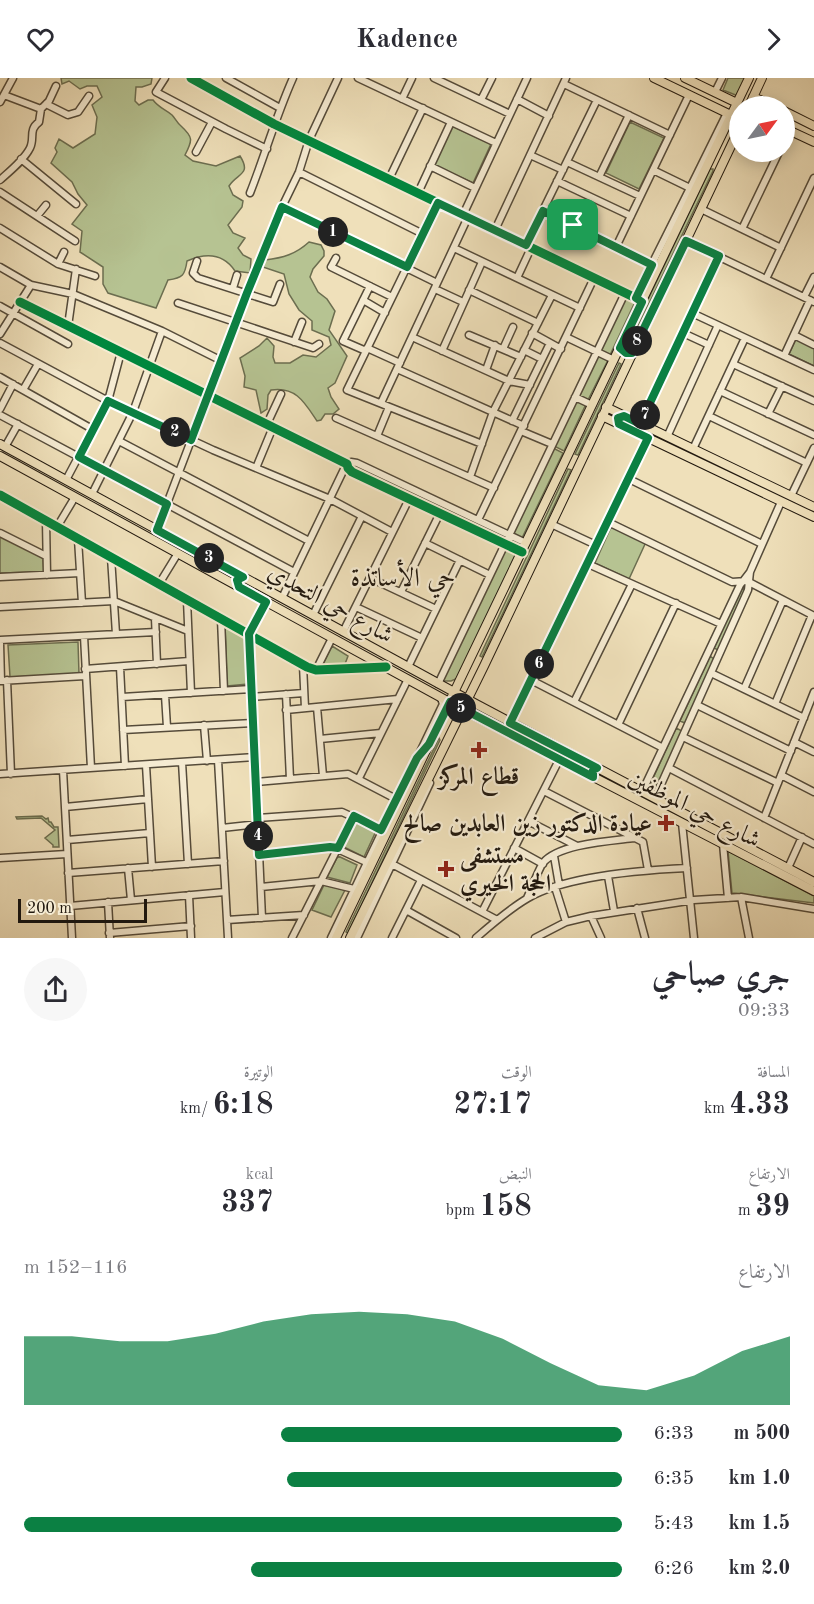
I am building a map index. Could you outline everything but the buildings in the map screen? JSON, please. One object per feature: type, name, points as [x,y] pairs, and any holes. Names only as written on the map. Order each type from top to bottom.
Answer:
[{"type":"main road","points":[[336,938],[356,889],[450,702],[620,348],[639,300],[706,167],[729,114],[654,78]]},
{"type":"main road","points":[[685,78],[729,99]]},
{"type":"main road","points":[[740,96],[749,78]]},
{"type":"main road","points":[[753,96],[762,78]]},
{"type":"main road","points":[[691,96],[699,93],[698,84]]},
{"type":"main road","points":[[795,117],[814,126]]},
{"type":"main road","points":[[795,133],[814,142]]},
{"type":"main road","points":[[342,926],[344,932],[353,936],[374,896],[443,746],[484,666],[729,150]]},
{"type":"main road","points":[[711,156],[717,162],[723,162]]},
{"type":"main road","points":[[706,167],[714,168],[718,173]]},
{"type":"main road","points":[[620,348],[624,352],[632,353]]},
{"type":"main road","points":[[614,359],[621,358],[626,364]]},
{"type":"main road","points":[[606,407],[814,507]]},
{"type":"main road","points":[[602,416],[814,517]]},
{"type":"main road","points":[[619,424],[618,418],[624,416]]},
{"type":"main road","name":"شارع حي التحدي","points":[[3,445],[467,700]]},
{"type":"main road","points":[[570,452],[574,457],[582,458]]},
{"type":"main road","name":"شارع حي التحدي","points":[[0,456],[462,709]]},
{"type":"main road","points":[[703,464],[707,456]]},
{"type":"main road","points":[[713,469],[717,461]]},
{"type":"main road","points":[[565,462],[573,462],[577,467]]},
{"type":"main road","points":[[219,575],[225,573],[225,566]]},
{"type":"main road","points":[[239,587],[237,580],[243,577]]},
{"type":"main road","points":[[286,613],[293,611],[290,603]]},
{"type":"main road","points":[[300,620],[298,614],[304,610]]},
{"type":"main road","points":[[471,658],[471,663],[476,668],[484,666]]},
{"type":"main road","points":[[410,680],[418,680],[417,672]]},
{"type":"main road","points":[[438,684],[451,685],[462,677]]},
{"type":"main road","name":"شارع حي الموظفين","points":[[467,700],[814,882]]},
{"type":"main road","name":"شارع حي الموظفين","points":[[462,709],[814,891]]},
{"type":"main road","points":[[522,740],[527,735],[526,731]]},
{"type":"main road","points":[[417,758],[435,737],[440,738],[443,746]]},
{"type":"main road","points":[[533,746],[534,739],[537,737]]},
{"type":"main road","points":[[581,771],[585,769],[586,762]]},
{"type":"main road","points":[[593,777],[593,770],[597,768]]},
{"type":"street","points":[[0,102],[13,78]]},
{"type":"street","points":[[165,78],[156,92],[267,149]]},
{"type":"street","points":[[191,78],[274,124],[639,300],[652,265],[729,114]]},
{"type":"street","points":[[226,78],[280,108]]},
{"type":"street","points":[[250,193],[293,78]]},
{"type":"street","points":[[157,530],[247,293],[299,172],[309,140],[338,78]]},
{"type":"street","points":[[358,78],[374,81],[402,99],[496,143]]},
{"type":"street","points":[[402,99],[412,78]]},
{"type":"street","points":[[434,78],[510,114]]},
{"type":"street","points":[[481,100],[492,78]]},
{"type":"street","points":[[381,403],[454,248],[475,188],[527,78]]},
{"type":"street","points":[[715,92],[722,78]]},
{"type":"street","points":[[495,230],[565,81],[629,116],[670,135]]},
{"type":"street","points":[[0,180],[30,148],[31,133],[39,122],[44,107],[56,86]]},
{"type":"street","points":[[4,95],[68,115],[78,112],[89,96]]},
{"type":"street","points":[[616,247],[691,96]]},
{"type":"street","points":[[517,99],[549,116]]},
{"type":"street","points":[[517,278],[543,211],[597,99]]},
{"type":"street","points":[[390,179],[423,108]]},
{"type":"street","points":[[599,177],[629,116]]},
{"type":"street","points":[[195,152],[212,122]]},
{"type":"street","points":[[418,193],[451,122]]},
{"type":"street","points":[[530,155],[563,170]]},
{"type":"street","points":[[21,159],[76,204]]},
{"type":"street","points":[[567,162],[640,196]]},
{"type":"street","points":[[742,229],[774,162]]},
{"type":"street","points":[[430,166],[475,188]]},
{"type":"street","points":[[653,170],[690,188]]},
{"type":"street","points":[[299,172],[423,234]]},
{"type":"street","points":[[766,279],[814,178]]},
{"type":"street","points":[[557,181],[631,216]]},
{"type":"street","points":[[0,192],[75,241]]},
{"type":"street","points":[[438,203],[347,390],[482,444]]},
{"type":"street","points":[[37,216],[45,204]]},
{"type":"street","points":[[282,207],[407,267],[463,302]]},
{"type":"street","points":[[701,209],[781,248]]},
{"type":"street","points":[[543,211],[652,265]]},
{"type":"street","points":[[0,228],[58,264],[95,276]]},
{"type":"street","points":[[686,241],[809,300]]},
{"type":"street","points":[[454,248],[580,308]]},
{"type":"street","points":[[58,264],[64,252]]},
{"type":"street","points":[[640,424],[719,256]]},
{"type":"street","points":[[336,258],[331,267],[392,297]]},
{"type":"street","points":[[197,261],[193,273],[198,278],[273,302],[280,284]]},
{"type":"street","points":[[442,351],[482,262]]},
{"type":"street","points":[[0,267],[31,285],[73,294],[162,331],[222,361]]},
{"type":"street","points":[[68,326],[76,269]]},
{"type":"street","points":[[233,288],[237,275]]},
{"type":"street","points":[[784,356],[809,300],[814,277]]},
{"type":"street","points":[[478,520],[594,278]]},
{"type":"street","points":[[0,334],[31,285]]},
{"type":"street","points":[[370,286],[343,340],[512,421],[552,444]]},
{"type":"street","points":[[469,290],[538,324]]},
{"type":"street","points":[[438,684],[625,293]]},
{"type":"street","points":[[470,477],[493,412],[552,295]]},
{"type":"street","points":[[363,300],[385,312]]},
{"type":"street","points":[[20,302],[347,464],[350,471],[522,552]]},
{"type":"street","points":[[178,303],[313,348],[319,344]]},
{"type":"street","points":[[0,306],[68,344]]},
{"type":"street","points":[[692,313],[814,370]]},
{"type":"street","points":[[40,328],[46,315]]},
{"type":"street","points":[[294,342],[302,322]]},
{"type":"street","points":[[667,437],[718,325]]},
{"type":"street","points":[[503,349],[513,327]]},
{"type":"street","points":[[92,494],[133,412],[162,331]]},
{"type":"street","points":[[532,333],[561,349]]},
{"type":"street","points":[[683,333],[709,345]]},
{"type":"street","points":[[469,335],[520,357]]},
{"type":"street","points":[[794,335],[814,345]]},
{"type":"street","points":[[412,337],[516,384],[530,385]]},
{"type":"street","points":[[566,338],[614,359]]},
{"type":"street","points":[[693,449],[745,338]]},
{"type":"street","points":[[0,343],[108,401],[191,440],[330,499],[392,532]]},
{"type":"street","points":[[512,421],[550,343]]},
{"type":"street","points":[[486,370],[495,345]]},
{"type":"street","points":[[524,350],[542,359]]},
{"type":"street","points":[[66,480],[108,401],[121,352]]},
{"type":"street","points":[[23,390],[38,364]]},
{"type":"street","points":[[733,364],[814,401]]},
{"type":"street","points":[[0,377],[94,430]]},
{"type":"street","points":[[0,409],[13,384]]},
{"type":"street","points":[[768,414],[782,386]]},
{"type":"street","points":[[720,391],[814,435]]},
{"type":"street","points":[[256,468],[281,394]]},
{"type":"street","points":[[575,397],[592,405]]},
{"type":"street","points":[[377,436],[389,407]]},
{"type":"street","points":[[0,415],[294,572]]},
{"type":"street","points":[[336,417],[494,488]]},
{"type":"street","points":[[709,417],[807,463]]},
{"type":"street","points":[[3,445],[18,424]]},
{"type":"street","points":[[510,723],[648,438]]},
{"type":"street","points":[[119,441],[309,541]]},
{"type":"street","points":[[791,496],[814,448]]},
{"type":"street","points":[[282,598],[347,464],[351,462],[357,462],[526,543]]},
{"type":"street","points":[[629,478],[762,544]]},
{"type":"street","points":[[0,495],[303,665],[316,670],[386,667]]},
{"type":"street","points":[[57,527],[75,497]]},
{"type":"street","points":[[343,632],[409,499]]},
{"type":"street","points":[[642,792],[721,624],[742,582],[750,572],[781,502]]},
{"type":"street","points":[[400,592],[440,513]]},
{"type":"street","points":[[313,615],[363,516]]},
{"type":"street","points":[[46,520],[47,575]]},
{"type":"street","points":[[608,522],[732,582],[750,583],[813,615],[775,704]]},
{"type":"street","points":[[551,524],[596,545]]},
{"type":"street","points":[[0,533],[46,556]]},
{"type":"street","points":[[78,539],[82,603]]},
{"type":"street","points":[[425,543],[490,575]]},
{"type":"street","points":[[159,584],[178,553]]},
{"type":"street","points":[[111,557],[116,634]]},
{"type":"street","points":[[408,667],[460,560]]},
{"type":"street","points":[[588,564],[721,624]]},
{"type":"street","points":[[655,798],[750,583],[750,572]]},
{"type":"street","points":[[0,577],[80,573]]},
{"type":"street","points":[[370,578],[436,609]]},
{"type":"street","points":[[574,702],[632,584]]},
{"type":"street","points":[[187,600],[191,693]]},
{"type":"street","points":[[744,689],[783,600]]},
{"type":"street","points":[[0,607],[114,601],[188,631]]},
{"type":"street","points":[[262,918],[249,634],[266,602]]},
{"type":"street","points":[[618,725],[676,603]]},
{"type":"street","points":[[356,607],[423,638]]},
{"type":"street","points":[[155,618],[157,664]]},
{"type":"street","points":[[221,619],[224,691]]},
{"type":"street","points":[[11,774],[0,641],[156,632]]},
{"type":"street","points":[[84,636],[91,768]]},
{"type":"street","points":[[316,670],[332,638]]},
{"type":"street","points":[[709,651],[719,656]]},
{"type":"street","points":[[3,680],[189,661]]},
{"type":"street","points":[[303,665],[304,708]]},
{"type":"street","points":[[120,667],[125,766]]},
{"type":"street","points":[[711,673],[804,718]]},
{"type":"street","points":[[359,778],[398,699],[410,680]]},
{"type":"street","points":[[531,680],[663,748]]},
{"type":"street","points":[[122,697],[224,691],[304,693]]},
{"type":"street","points":[[764,818],[814,692]]},
{"type":"street","points":[[165,694],[167,727]]},
{"type":"street","points":[[286,694],[290,780]]},
{"type":"street","points":[[331,938],[443,704],[441,697]]},
{"type":"street","points":[[286,710],[398,699]]},
{"type":"street","points":[[697,705],[791,751]]},
{"type":"street","points":[[317,707],[323,776]]},
{"type":"street","points":[[807,711],[814,714]]},
{"type":"street","points":[[374,896],[392,864],[437,763],[463,716],[467,713],[471,714]]},
{"type":"street","points":[[675,722],[687,728]]},
{"type":"street","points":[[123,730],[253,723]]},
{"type":"street","points":[[204,725],[207,761]]},
{"type":"street","points":[[320,738],[381,733]]},
{"type":"street","points":[[683,736],[778,783]]},
{"type":"street","points":[[794,742],[814,752]]},
{"type":"street","points":[[0,774],[255,758]]},
{"type":"street","points":[[482,912],[559,759]]},
{"type":"street","points":[[218,760],[228,938]]},
{"type":"street","points":[[182,762],[188,864]]},
{"type":"street","points":[[146,765],[152,867]]},
{"type":"street","points":[[669,768],[814,844]]},
{"type":"street","points":[[63,770],[72,938]]},
{"type":"street","points":[[256,782],[346,774],[359,778],[396,799]]},
{"type":"street","points":[[781,775],[814,792]]},
{"type":"street","points":[[543,791],[643,842],[648,870]]},
{"type":"street","points":[[65,807],[148,799]]},
{"type":"street","points":[[222,828],[338,811],[354,816],[381,830]]},
{"type":"street","points":[[292,938],[354,816]]},
{"type":"street","points":[[528,821],[577,846]]},
{"type":"street","points":[[682,823],[694,938]]},
{"type":"street","points":[[67,840],[150,833]]},
{"type":"street","points":[[527,899],[543,864],[562,851],[577,846],[634,837]]},
{"type":"street","points":[[788,868],[802,837]]},
{"type":"street","points":[[723,844],[728,898]]},
{"type":"street","points":[[259,855],[330,847],[338,848],[366,862]]},
{"type":"street","points":[[514,848],[543,864]]},
{"type":"street","points":[[0,858],[67,854]]},
{"type":"street","points":[[554,856],[557,886],[566,922]]},
{"type":"street","points":[[68,873],[224,861]]},
{"type":"street","points":[[392,864],[497,920]]},
{"type":"street","points":[[128,868],[130,900]]},
{"type":"street","points":[[476,938],[527,899],[557,886],[648,870],[687,868]]},
{"type":"street","points":[[608,876],[614,911]]},
{"type":"street","points":[[393,938],[422,880]]},
{"type":"street","points":[[261,888],[321,881],[356,889]]},
{"type":"street","points":[[70,906],[225,892]]},
{"type":"street","points":[[189,895],[191,938]]},
{"type":"street","points":[[741,897],[749,938]]},
{"type":"street","points":[[535,938],[566,922],[614,911],[691,900],[741,897],[814,909]]},
{"type":"street","points":[[108,902],[110,936],[191,926]]},
{"type":"street","points":[[637,908],[645,938]]},
{"type":"street","points":[[406,910],[456,938]]},
{"type":"street","points":[[227,920],[304,915]]},
{"type":"street","points":[[591,916],[601,938]]},
{"type":"street","points":[[547,931],[552,938]]},
{"type":"green space","points":[[61,78],[152,78],[151,84],[136,87],[135,101],[139,105],[153,100],[172,115],[191,139],[185,155],[193,161],[216,166],[240,156],[244,170],[229,186],[233,195],[243,201],[242,207],[228,225],[233,233],[245,238],[238,248],[243,255],[251,259],[250,273],[235,271],[225,261],[207,256],[187,261],[184,273],[180,277],[168,280],[156,308],[108,293],[103,284],[103,267],[80,252],[82,231],[72,224],[87,205],[72,182],[51,163],[57,152],[55,148],[59,139],[73,148],[95,134],[97,117],[92,105],[102,97],[97,86],[80,89],[69,81],[62,84]]},
{"type":"green space","points":[[728,78],[746,78],[738,96],[723,90]]},
{"type":"green space","points":[[630,122],[664,138],[639,189],[606,173]]},
{"type":"green space","points":[[452,126],[491,144],[473,183],[434,165]]},
{"type":"green space","points":[[710,169],[713,171],[626,351],[625,348]]},
{"type":"green space","points":[[309,242],[321,245],[324,251],[324,256],[313,269],[310,277],[318,292],[327,299],[335,311],[329,330],[347,356],[335,383],[328,388],[339,409],[333,414],[325,414],[321,420],[317,421],[299,397],[280,389],[271,390],[268,395],[267,409],[261,413],[256,390],[244,387],[245,376],[240,358],[267,338],[274,346],[275,363],[290,363],[303,355],[316,357],[331,345],[329,337],[312,330],[312,321],[299,310],[289,294],[284,274],[263,267],[265,260],[289,255]]},
{"type":"green space","points":[[626,297],[635,302],[610,355],[600,351]]},
{"type":"green space","points":[[796,339],[814,348],[814,366],[789,354]]},
{"type":"green space","points":[[598,355],[608,360],[587,402],[578,398]]},
{"type":"green space","points":[[619,363],[621,364],[578,455],[575,454]]},
{"type":"green space","points":[[577,399],[586,404],[564,451],[554,446]]},
{"type":"green space","points":[[553,448],[563,453],[522,538],[513,533]]},
{"type":"green space","points":[[568,469],[571,470],[482,657],[480,656]]},
{"type":"green space","points":[[611,527],[646,542],[629,579],[595,563]]},
{"type":"green space","points":[[0,536],[43,558],[44,572],[0,573]]},
{"type":"green space","points":[[506,548],[518,554],[458,678],[442,681]]},
{"type":"green space","points":[[741,588],[746,590],[718,650],[714,648]]},
{"type":"green space","points":[[225,624],[245,636],[248,684],[227,686]]},
{"type":"green space","points":[[78,642],[79,674],[10,677],[8,645]]},
{"type":"green space","points":[[332,646],[348,656],[345,664],[322,666]]},
{"type":"green space","points":[[710,656],[714,659],[685,723],[680,721]]},
{"type":"green space","points":[[676,728],[682,731],[655,790],[649,787]]},
{"type":"green space","points":[[439,738],[440,740],[348,933],[346,932]]},
{"type":"green space","points":[[42,816],[48,818],[54,827],[58,827],[59,847],[53,847],[45,838],[55,830],[41,818],[17,819],[16,817]]},
{"type":"green space","points":[[355,820],[376,831],[364,857],[342,846]]},
{"type":"green space","points":[[728,851],[814,896],[814,903],[732,893]]},
{"type":"green space","points":[[338,856],[357,865],[350,883],[327,877]]},
{"type":"green space","points":[[324,885],[345,890],[331,917],[312,910]]},
{"type":"cycle path","points":[[191,78],[274,124],[642,301]]},
{"type":"cycle path","points":[[20,302],[347,464],[352,472],[522,552]]},
{"type":"cycle path","points":[[0,495],[307,667],[316,670],[386,667]]},
{"type":"place","name":"قطاع المركز","points":[[479,750]]},
{"type":"place","name":"عيادة الدكتور زين العابدين صالح","points":[[666,823]]},
{"type":"place","name":"مستشفى الحجة الخيري","points":[[446,869]]},
{"type":"district","name":"حي الأساتذة","points":[[403,577]]},
{"type":"route","points":[[438,203],[526,245],[543,211],[573,225],[652,265],[636,298],[642,302],[620,348],[626,353],[632,353],[686,241],[719,256],[640,424],[624,416],[618,418],[619,424],[648,438],[510,723],[597,768],[592,772],[593,777],[450,702],[429,744],[417,758],[381,830],[354,816],[338,848],[259,855],[249,634],[266,602],[239,587],[237,580],[243,577],[157,530],[167,504],[79,457],[108,401],[191,440],[282,207],[407,267],[438,203]]}]
